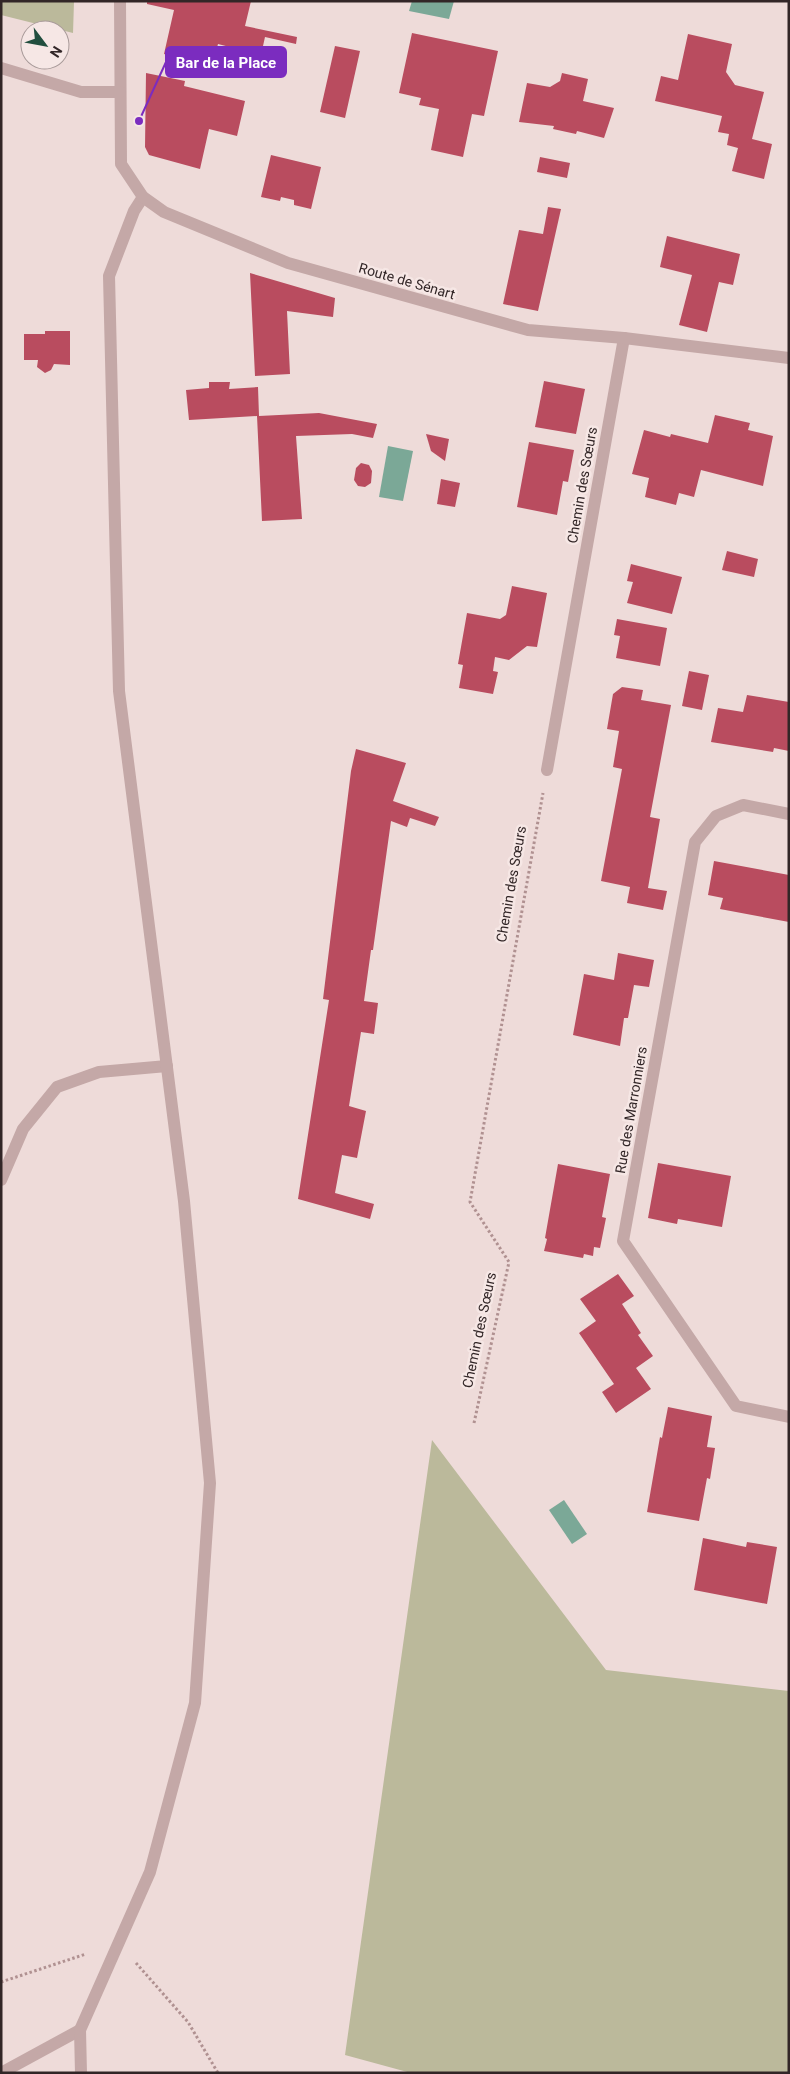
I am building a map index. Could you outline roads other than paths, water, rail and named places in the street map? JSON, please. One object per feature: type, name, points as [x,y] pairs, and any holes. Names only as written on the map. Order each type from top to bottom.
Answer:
[{"type":"street","name":"Route de Sénart","points":[[120,1],[121,164],[143,197],[164,212],[288,263],[528,330],[624,338],[789,358]]},
{"type":"street","points":[[1,68],[81,92],[120,92]]},
{"type":"street","points":[[81,2073],[80,2030],[150,1872],[195,1703],[210,1483],[184,1201],[119,691],[109,276],[134,211],[143,197]]},
{"type":"street","name":"Chemin des Sœurs","points":[[547,770],[624,338]]},
{"type":"street","name":"Rue des Marronniers","points":[[789,814],[743,805],[716,816],[695,842],[623,1241],[736,1406],[789,1417]]},
{"type":"street","points":[[1,1180],[22,1129],[57,1087],[99,1072],[167,1066]]},
{"type":"street","points":[[1,2072],[80,2030]]},
{"type":"place","name":"Bar de la Place","points":[[139,121]]}]
